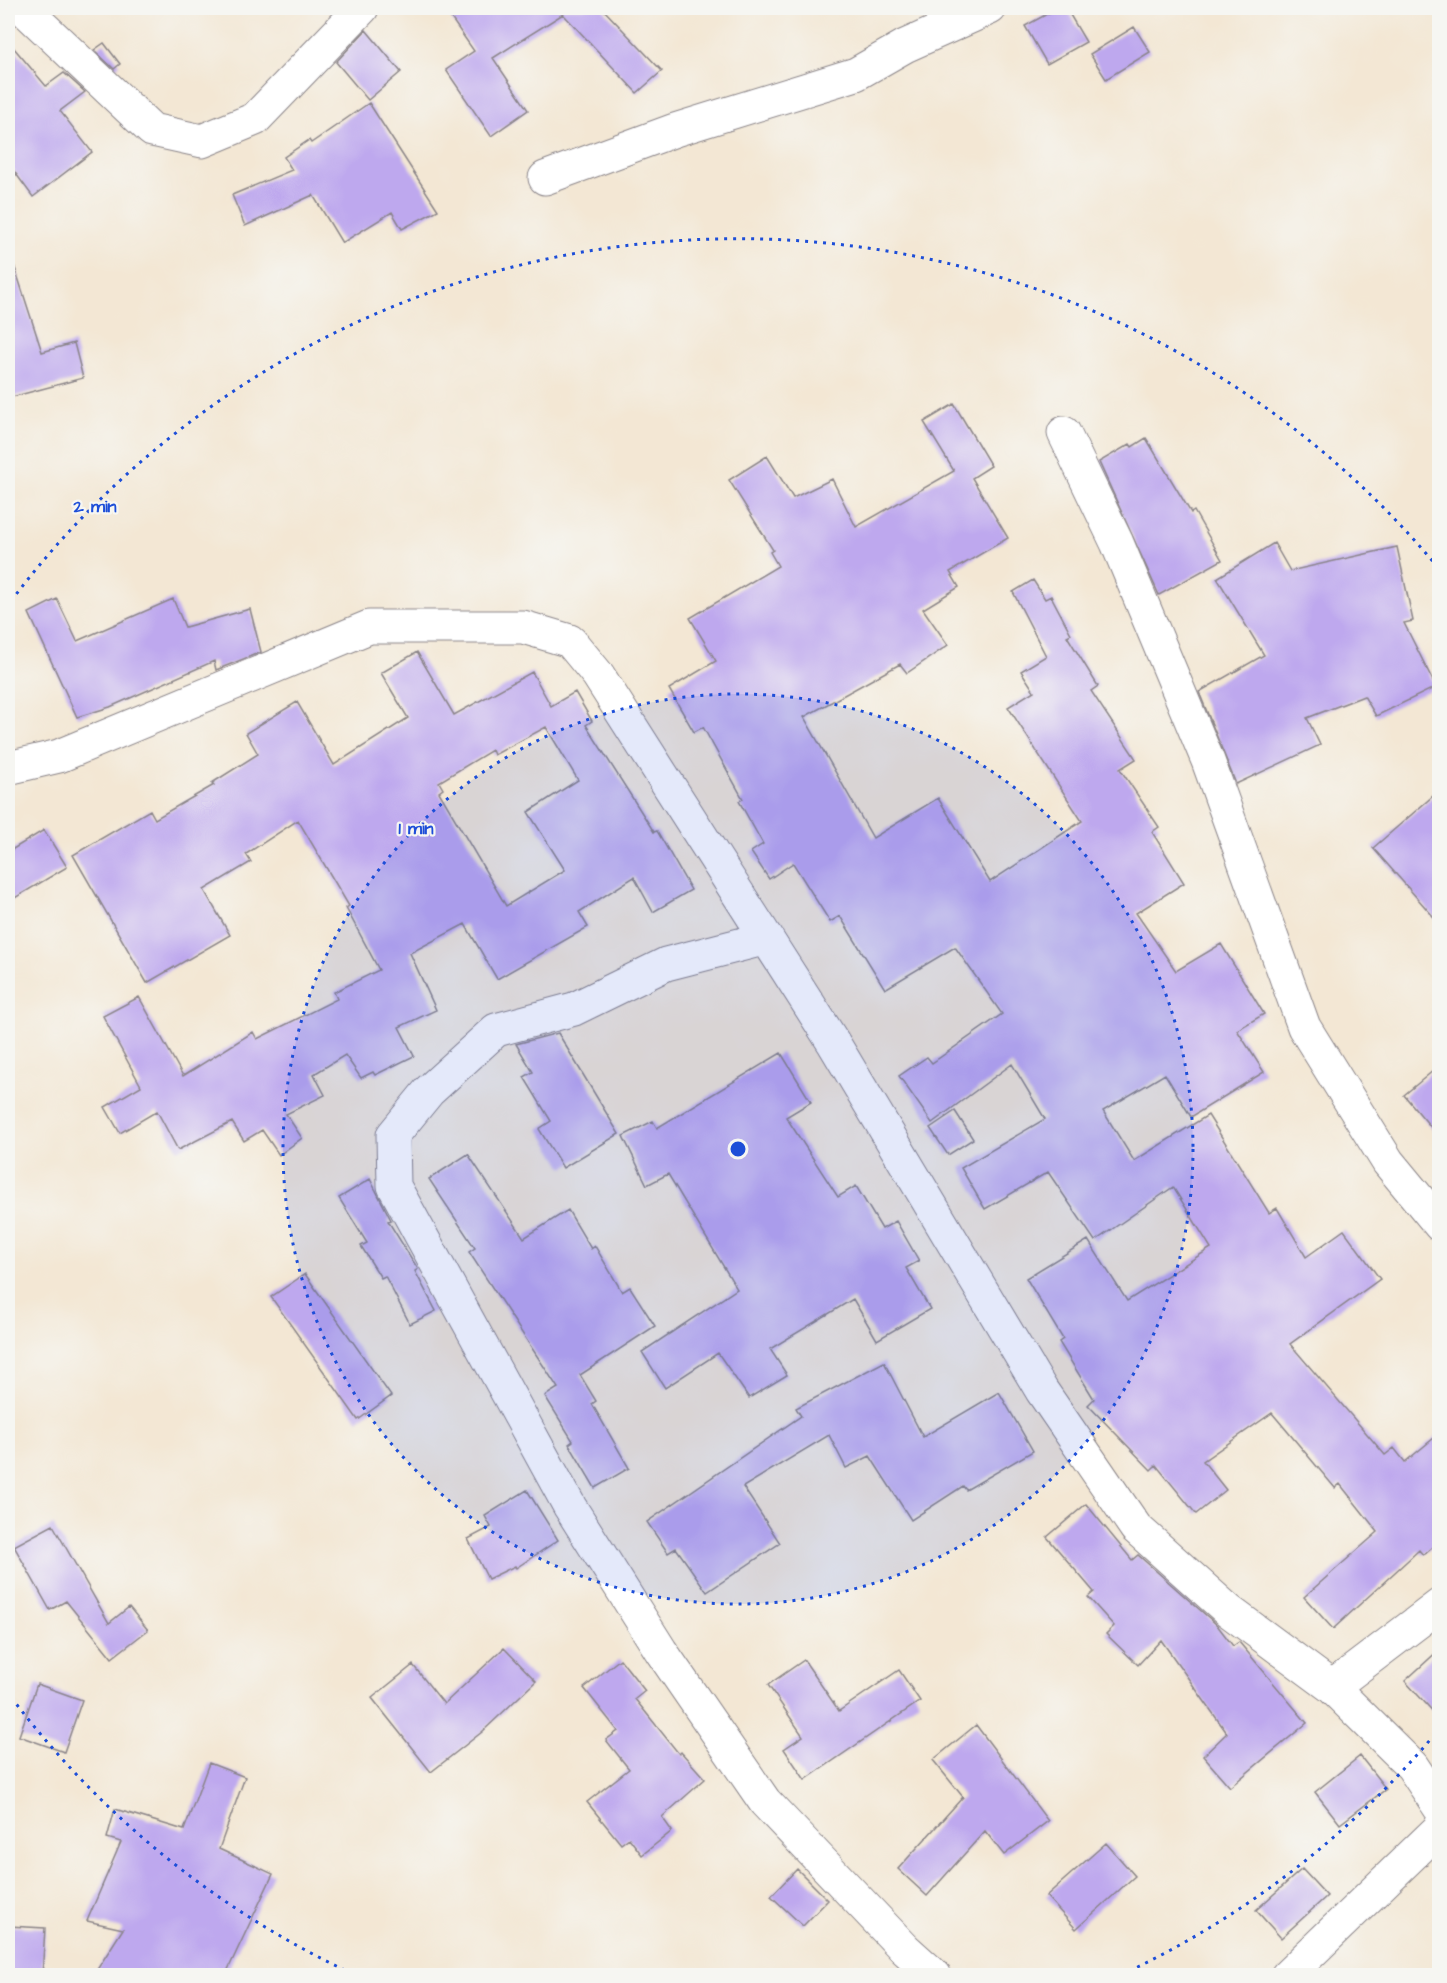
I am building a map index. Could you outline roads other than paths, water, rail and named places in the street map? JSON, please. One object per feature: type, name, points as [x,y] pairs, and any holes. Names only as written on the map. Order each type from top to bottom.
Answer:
[{"type":"street","points":[[23,8],[152,130],[202,141],[255,119],[362,8]]},
{"type":"street","points":[[545,178],[675,130],[856,74],[905,46],[978,10]]},
{"type":"street","points":[[1064,433],[1117,543],[1208,761],[1304,1027],[1388,1162],[1440,1225]]},
{"type":"street","points":[[8,768],[59,756],[369,627],[523,627],[570,641],[598,675],[767,938],[833,1042],[1042,1391],[1136,1528],[1229,1611],[1332,1687],[1412,1766],[1440,1808]]},
{"type":"street","points":[[767,938],[666,964],[574,1009],[496,1030],[429,1091],[393,1135],[394,1186],[570,1507],[661,1650],[765,1802],[905,1949],[935,1976]]},
{"type":"street","points":[[1332,1687],[1440,1605]]},
{"type":"street","points":[[1287,1976],[1440,1828]]}]
